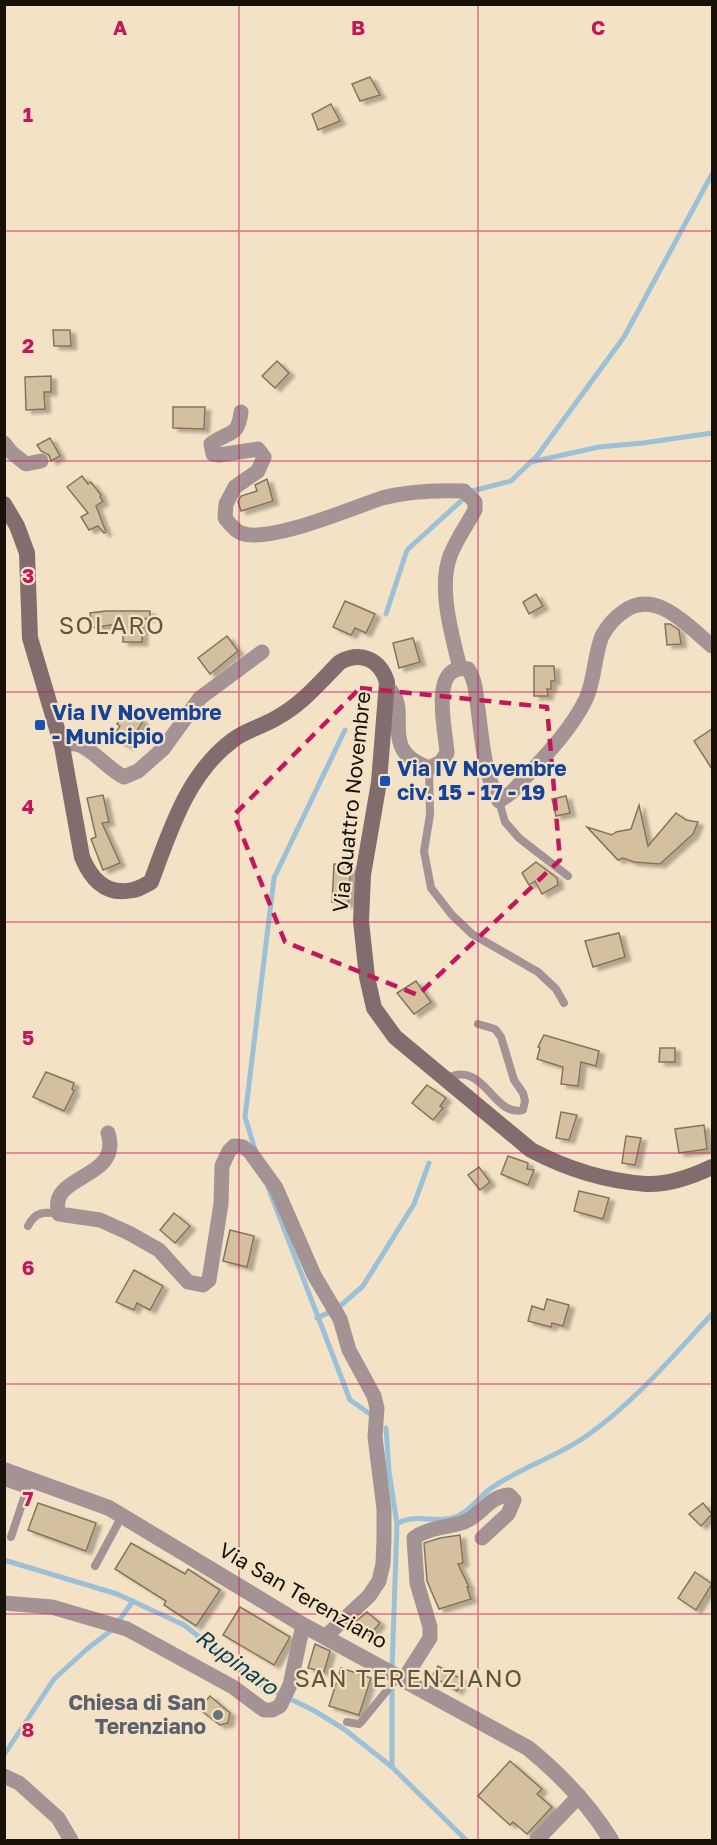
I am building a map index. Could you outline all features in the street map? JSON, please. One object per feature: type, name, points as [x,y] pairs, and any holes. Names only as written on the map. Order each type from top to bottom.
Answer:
[{"type":"main road","points":[[4,504],[17,526],[27,553],[30,638],[62,746]]},
{"type":"main road","name":"Via Quattro Novembre","points":[[62,746],[82,857],[89,873],[102,886],[111,890],[133,890],[151,882],[181,804],[207,765],[233,740],[292,708],[340,662],[349,657],[359,656],[378,664],[384,672],[387,687],[379,782],[363,875],[361,921],[367,977],[374,1008],[395,1037],[531,1150],[582,1173],[647,1184],[689,1177],[712,1167]]},
{"type":"street","points":[[241,411],[239,426],[232,433],[219,437],[211,444],[213,454],[258,449],[264,457],[258,471],[235,487],[226,504],[225,518],[239,533],[252,536],[277,531],[321,520],[384,498],[439,490],[464,491],[475,502],[476,510],[450,556],[447,573],[446,602],[460,668]]},
{"type":"street","points":[[4,443],[26,464],[42,461]]},
{"type":"street","points":[[387,687],[397,701],[398,739],[407,757],[429,768],[441,762],[447,753],[441,706],[444,680],[454,670],[468,669],[474,678],[482,739],[490,777],[499,801],[512,792],[577,716],[588,696],[602,637],[614,618],[626,609],[637,604],[648,603],[661,606],[712,646]]},
{"type":"street","points":[[62,746],[77,744],[124,777],[138,771],[164,748],[200,698],[262,652]]},
{"type":"street","points":[[108,1132],[110,1140],[108,1154],[99,1167],[69,1185],[59,1194],[56,1206],[59,1214],[100,1220],[129,1233],[159,1250],[188,1282],[203,1285],[209,1280],[220,1212],[222,1166],[234,1146],[243,1147],[276,1188],[314,1275],[340,1319],[349,1350],[374,1396],[377,1408],[375,1437],[384,1509],[383,1564],[379,1581],[369,1596],[325,1637]]},
{"type":"street","name":"Via San Terenziano","points":[[4,1470],[29,1485],[110,1508],[303,1625],[528,1748],[579,1796],[611,1840]]},
{"type":"street","points":[[401,1677],[430,1638],[430,1627],[417,1583],[414,1538],[424,1531],[465,1521],[499,1496],[509,1495],[514,1500],[508,1514],[482,1538]]},
{"type":"street","points":[[4,1603],[52,1607],[127,1629],[233,1687],[264,1710],[272,1710],[279,1706],[290,1685],[303,1625]]},
{"type":"street","points":[[4,1776],[19,1783],[58,1818],[71,1840]]},
{"type":"street","points":[[537,1840],[579,1796]]},
{"type":"lane","points":[[429,768],[430,814],[424,851],[431,888],[452,915],[472,934],[538,972],[556,989],[564,1003]]},
{"type":"lane","points":[[499,801],[506,822],[519,838],[568,876]]},
{"type":"lane","points":[[446,1079],[463,1073],[474,1077],[509,1109],[517,1112],[523,1110],[525,1101],[523,1093],[514,1080],[501,1037],[495,1029],[477,1024]]},
{"type":"lane","points":[[28,1226],[37,1214],[46,1212],[59,1214]]},
{"type":"lane","points":[[4,1482],[29,1485],[10,1537]]},
{"type":"lane","points":[[96,1566],[123,1516]]},
{"type":"lane","points":[[347,1722],[359,1724],[401,1677]]},
{"type":"highlighted area","points":[[360,688],[547,707],[560,860],[418,995],[285,942],[234,815]]},
{"type":"building","points":[[370,77],[380,95],[360,101],[352,84]]},
{"type":"building","points":[[331,104],[340,121],[318,130],[312,114]]},
{"type":"building","points":[[53,330],[70,330],[71,346],[54,346]]},
{"type":"building","points":[[277,361],[289,373],[275,388],[262,376]]},
{"type":"building","points":[[51,376],[51,392],[44,392],[45,409],[26,410],[25,377]]},
{"type":"building","points":[[173,407],[205,407],[204,429],[173,428]]},
{"type":"building","points":[[50,438],[60,456],[51,461],[49,455],[41,451],[37,445]]},
{"type":"building","points":[[82,476],[88,484],[91,482],[101,495],[103,501],[96,506],[106,532],[104,533],[98,526],[89,530],[81,517],[88,513],[67,487]]},
{"type":"building","points":[[267,479],[273,501],[241,511],[238,502],[241,496],[257,491],[255,485]]},
{"type":"building","points":[[536,594],[543,606],[529,614],[523,602]]},
{"type":"building","points":[[345,601],[375,614],[366,633],[355,628],[351,635],[333,627]]},
{"type":"building","points":[[150,611],[150,618],[143,619],[142,642],[123,642],[123,623],[92,628],[90,613]]},
{"type":"building","points":[[665,624],[670,624],[679,630],[681,644],[667,645]]},
{"type":"building","points":[[227,636],[238,651],[210,674],[198,658]]},
{"type":"building","points":[[413,638],[420,662],[399,668],[393,643]]},
{"type":"building","points":[[534,666],[554,666],[555,681],[551,681],[551,689],[547,689],[548,696],[534,696]]},
{"type":"building","points":[[126,710],[143,721],[128,746],[113,737],[120,726],[117,724]]},
{"type":"building","points":[[712,729],[712,769],[694,741]]},
{"type":"building","points":[[103,795],[109,822],[102,823],[120,863],[103,870],[91,839],[96,837],[87,798]]},
{"type":"building","points":[[566,796],[570,813],[556,816],[552,799]]},
{"type":"building","points":[[639,805],[648,846],[676,813],[686,820],[698,822],[693,834],[660,864],[634,862],[623,858],[618,860],[587,827],[612,835],[631,829]]},
{"type":"building","points":[[536,862],[557,878],[558,885],[542,894],[535,881],[529,885],[522,873]]},
{"type":"building","points":[[334,864],[351,866],[348,904],[332,902]]},
{"type":"building","points":[[619,933],[625,957],[593,967],[585,941]]},
{"type":"building","points":[[416,981],[431,1002],[414,1014],[397,993]]},
{"type":"building","points":[[544,1035],[599,1051],[596,1066],[581,1062],[578,1086],[561,1084],[563,1067],[537,1059],[540,1048],[538,1047]]},
{"type":"building","points":[[660,1048],[675,1048],[675,1062],[659,1062]]},
{"type":"building","points":[[46,1072],[74,1083],[72,1089],[74,1091],[64,1111],[33,1097]]},
{"type":"building","points":[[427,1085],[446,1098],[440,1106],[443,1108],[433,1120],[412,1103]]},
{"type":"building","points":[[561,1112],[577,1115],[569,1140],[556,1138]]},
{"type":"building","points":[[704,1125],[707,1149],[679,1153],[675,1129]]},
{"type":"building","points":[[626,1136],[641,1138],[635,1165],[622,1163]]},
{"type":"building","points":[[508,1156],[528,1163],[527,1169],[534,1170],[528,1185],[501,1174]]},
{"type":"building","points":[[479,1167],[490,1182],[480,1190],[468,1175]]},
{"type":"building","points":[[579,1191],[609,1198],[603,1219],[574,1211]]},
{"type":"building","points":[[174,1213],[190,1226],[175,1243],[160,1230]]},
{"type":"building","points":[[230,1230],[254,1236],[247,1267],[223,1261]]},
{"type":"building","points":[[134,1270],[163,1286],[150,1310],[137,1303],[134,1310],[116,1302]]},
{"type":"building","points":[[547,1299],[569,1305],[563,1326],[552,1323],[551,1327],[528,1321],[532,1306],[544,1310]]},
{"type":"building","points":[[38,1503],[96,1523],[86,1551],[28,1530]]},
{"type":"building","points":[[703,1503],[712,1514],[701,1526],[689,1514]]},
{"type":"building","points":[[460,1535],[463,1563],[458,1564],[469,1587],[467,1587],[471,1599],[439,1609],[427,1581],[424,1543]]},
{"type":"building","points":[[131,1543],[185,1574],[188,1569],[220,1590],[196,1626],[164,1605],[166,1601],[115,1569]]},
{"type":"building","points":[[695,1572],[712,1584],[696,1610],[678,1598]]},
{"type":"building","points":[[240,1607],[290,1637],[274,1665],[223,1635]]},
{"type":"building","points":[[367,1612],[380,1623],[369,1636],[354,1623]]},
{"type":"building","points":[[315,1644],[330,1651],[324,1672],[308,1668]]},
{"type":"building","points":[[438,1666],[463,1680],[457,1691],[432,1676]]},
{"type":"building","points":[[341,1668],[371,1678],[359,1715],[329,1706]]},
{"type":"building","name":"Chiesa di San Terenziano","points":[[210,1696],[230,1713],[228,1723],[220,1725],[199,1709]]},
{"type":"building","points":[[510,1761],[542,1789],[537,1794],[552,1807],[527,1834],[513,1822],[510,1825],[478,1796]]},
{"type":"waterway","points":[[386,614],[407,550],[472,491],[511,481],[537,456],[624,337],[712,174]]},
{"type":"waterway","points":[[531,462],[599,447],[712,433]]},
{"type":"waterway","points":[[256,1153],[245,1117],[274,878],[345,730]]},
{"type":"waterway","points":[[317,1318],[338,1308],[363,1286],[414,1204],[429,1163]]},
{"type":"waterway","points":[[268,1187],[350,1400],[370,1414]]},
{"type":"waterway","points":[[397,1524],[412,1519],[443,1519],[458,1516],[468,1510],[488,1490],[504,1480],[585,1437],[636,1394],[712,1314]]},
{"type":"waterway","points":[[386,1428],[389,1471],[397,1524],[392,1669]]},
{"type":"waterway","name":"Rupinaro","points":[[4,1560],[117,1594],[184,1625],[259,1684],[313,1710],[344,1729],[392,1767],[466,1840]]},
{"type":"waterway","points":[[4,1755],[54,1679],[113,1629],[133,1601]]},
{"type":"waterway","points":[[392,1684],[392,1767]]},
{"type":"place","name":"Via IV Novembre - Municipio","points":[[40,725]]},
{"type":"place","name":"Via IV Novembre civ. 15 - 17 - 19","points":[[385,781]]},
{"type":"place","name":"Chiesa di San Terenziano","points":[[218,1715]]},
{"type":"district","name":"SOLARO","points":[[112,626]]},
{"type":"district","name":"SAN TERENZIANO","points":[[409,1679]]}]
